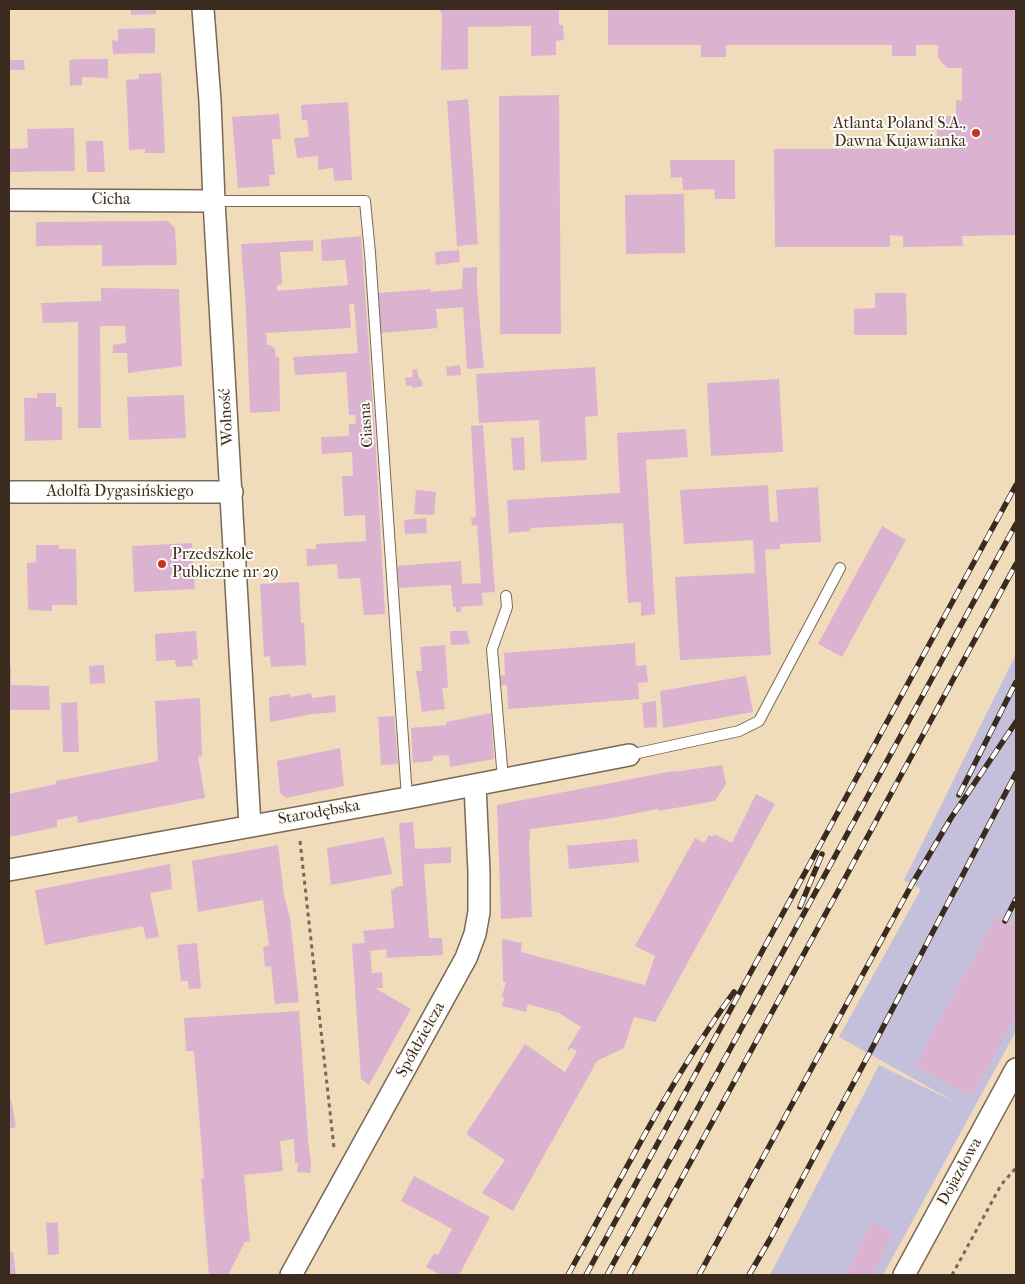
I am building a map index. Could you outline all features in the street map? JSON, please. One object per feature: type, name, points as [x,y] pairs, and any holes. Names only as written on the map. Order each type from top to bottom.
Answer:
[{"type":"street","name":"Wolność","points":[[203,9],[210,101],[214,201],[250,826]]},
{"type":"street","name":"Cicha","points":[[9,200],[214,201]]},
{"type":"street","name":"Adolfa Dygasińskiego","points":[[9,492],[232,492]]},
{"type":"street","name":"Starodębska","points":[[9,870],[407,798],[629,755]]},
{"type":"street","name":"Spółdzielcza","points":[[291,1275],[466,958],[475,934],[479,912],[475,785]]},
{"type":"street","name":"Dojazdowa","points":[[904,1275],[1014,1082]]},
{"type":"lane","name":"Ciasna","points":[[214,201],[365,201],[407,798]]},
{"type":"lane","points":[[629,755],[739,731],[759,721],[840,568]]},
{"type":"lane","points":[[503,780],[492,649],[507,607],[506,596]]},
{"type":"path","points":[[297,817],[334,1149]]},
{"type":"path","points":[[952,1275],[1001,1185],[1016,1168]]},
{"type":"shaded area","points":[[1016,654],[1016,1031],[883,1275],[770,1275],[879,1065],[957,1103],[839,1037],[921,889],[904,880]]},
{"type":"building","points":[[131,9],[156,9],[156,14],[131,15]]},
{"type":"building","points":[[437,9],[559,9],[559,25],[563,25],[564,40],[556,41],[556,55],[531,56],[531,26],[468,27],[468,69],[441,70],[442,13]]},
{"type":"building","name":"Atlanta Poland S.A., Dawna Kujawianka","points":[[608,9],[1016,9],[1016,235],[962,236],[963,246],[903,247],[903,236],[890,235],[890,247],[775,247],[774,149],[937,149],[937,116],[956,116],[956,100],[962,101],[962,68],[947,68],[938,58],[938,45],[916,45],[916,56],[892,56],[892,45],[726,45],[726,57],[701,57],[701,45],[608,45]]},
{"type":"building","points":[[155,28],[155,53],[113,54],[112,40],[118,41],[118,29]]},
{"type":"building","points":[[108,59],[108,78],[82,77],[82,85],[70,86],[69,60]]},
{"type":"building","points":[[9,60],[24,60],[25,70],[9,70]]},
{"type":"building","points":[[161,73],[165,153],[145,153],[145,149],[129,150],[126,80],[139,79],[139,74]]},
{"type":"building","points":[[559,95],[561,334],[500,334],[499,96]]},
{"type":"building","points":[[468,99],[478,244],[457,246],[447,101]]},
{"type":"building","points":[[348,102],[352,180],[334,181],[333,168],[318,170],[318,156],[297,158],[294,138],[309,137],[307,120],[302,120],[301,105]]},
{"type":"building","points":[[279,114],[281,139],[272,139],[275,175],[269,175],[270,186],[238,188],[232,117]]},
{"type":"building","points":[[74,128],[75,171],[9,172],[9,149],[28,148],[27,129]]},
{"type":"building","points":[[86,141],[103,141],[105,172],[87,172]]},
{"type":"building","points":[[670,160],[735,160],[735,199],[715,199],[714,189],[683,190],[682,177],[671,178]]},
{"type":"building","points":[[684,194],[685,253],[626,254],[625,195]]},
{"type":"building","points":[[168,221],[175,228],[177,265],[102,266],[102,245],[36,246],[36,222]]},
{"type":"building","points":[[361,236],[385,614],[364,615],[360,578],[338,579],[337,564],[307,566],[306,549],[316,549],[316,544],[366,541],[365,515],[344,516],[342,476],[353,476],[352,452],[322,454],[321,437],[349,436],[349,424],[356,424],[355,415],[349,415],[346,372],[295,375],[293,357],[358,353],[354,304],[349,304],[351,328],[266,333],[267,345],[275,349],[276,357],[279,357],[280,411],[250,413],[241,244],[313,240],[313,251],[280,252],[282,282],[281,285],[277,285],[277,291],[348,285],[345,260],[322,261],[321,240]]},
{"type":"building","points":[[459,250],[460,262],[436,265],[435,252]]},
{"type":"building","points":[[477,267],[477,291],[484,368],[467,369],[463,307],[436,309],[438,328],[381,333],[378,293],[431,289],[431,292],[462,289],[463,268]]},
{"type":"building","points":[[101,288],[179,289],[182,366],[128,373],[127,353],[113,353],[113,345],[126,343],[125,326],[100,326],[101,428],[78,428],[78,322],[43,323],[41,303],[101,301]]},
{"type":"building","points":[[875,293],[906,293],[907,335],[854,335],[854,309],[875,308]]},
{"type":"building","points":[[460,365],[461,375],[447,376],[446,367]]},
{"type":"building","points":[[595,367],[598,416],[585,417],[587,460],[541,462],[539,420],[479,423],[476,374]]},
{"type":"building","points":[[417,369],[423,386],[412,388],[412,385],[406,386],[405,378],[413,377],[412,370]]},
{"type":"building","points":[[779,379],[783,452],[711,456],[707,383]]},
{"type":"building","points":[[37,393],[56,393],[56,407],[62,407],[62,440],[25,441],[24,398],[37,398]]},
{"type":"building","points":[[184,395],[186,438],[129,440],[127,397]]},
{"type":"building","points":[[483,425],[495,592],[482,593],[483,605],[461,607],[461,612],[456,612],[456,607],[453,607],[451,585],[399,588],[397,566],[461,561],[462,584],[481,583],[477,525],[472,526],[471,518],[476,517],[471,426]]},
{"type":"building","points":[[686,429],[688,457],[646,460],[655,614],[641,616],[641,602],[628,603],[623,523],[530,528],[531,531],[509,533],[507,500],[620,493],[617,433]]},
{"type":"building","points":[[524,437],[525,470],[513,470],[511,438]]},
{"type":"building","points":[[768,485],[770,522],[778,521],[776,490],[818,487],[821,542],[780,544],[780,549],[765,550],[771,655],[680,660],[675,577],[755,573],[753,540],[684,544],[680,490]]},
{"type":"building","points":[[416,490],[436,492],[434,515],[414,514]]},
{"type":"building","points":[[426,518],[427,533],[405,534],[404,520]]},
{"type":"building","points":[[882,526],[906,540],[842,657],[818,644]]},
{"type":"building","points":[[192,543],[195,589],[134,592],[132,546]]},
{"type":"building","points":[[36,545],[59,545],[59,549],[76,549],[77,605],[52,605],[52,611],[28,610],[27,563],[36,562]]},
{"type":"building","points":[[299,582],[301,623],[304,623],[306,665],[271,667],[270,656],[264,657],[260,584]]},
{"type":"building","points":[[196,631],[198,659],[192,660],[193,666],[176,667],[175,660],[156,661],[155,634]]},
{"type":"building","points":[[450,631],[467,631],[470,644],[451,645]]},
{"type":"building","points":[[635,643],[636,666],[646,665],[648,682],[638,683],[639,699],[508,709],[507,685],[501,685],[500,676],[505,675],[504,653]]},
{"type":"building","points":[[445,645],[448,688],[442,688],[445,709],[422,712],[416,671],[422,671],[420,647]]},
{"type":"building","points":[[104,665],[105,683],[90,684],[89,666]]},
{"type":"building","points":[[9,666],[11,666],[11,685],[49,686],[50,710],[9,710]]},
{"type":"building","points":[[746,676],[753,712],[663,728],[660,691]]},
{"type":"building","points":[[311,693],[312,698],[335,695],[336,712],[270,722],[269,697],[290,694],[291,697]]},
{"type":"building","points":[[200,698],[202,756],[198,757],[205,798],[78,823],[77,816],[57,820],[57,827],[9,837],[9,794],[56,784],[56,781],[158,761],[155,701]]},
{"type":"building","points":[[656,701],[657,727],[644,728],[642,703]]},
{"type":"building","points":[[77,702],[79,752],[63,752],[61,703]]},
{"type":"building","points":[[491,713],[494,759],[450,767],[449,755],[433,756],[433,761],[413,763],[411,728],[446,725],[446,722]]},
{"type":"building","points":[[394,716],[398,764],[381,765],[378,717]]},
{"type":"building","points":[[340,748],[344,786],[286,798],[280,793],[277,761]]},
{"type":"building","points":[[722,765],[726,784],[715,801],[659,811],[658,809],[606,819],[530,829],[532,917],[501,919],[497,805],[673,771]]},
{"type":"building","points":[[756,794],[775,804],[655,1022],[634,1017],[624,1048],[597,1061],[513,1211],[482,1193],[505,1160],[466,1134],[525,1044],[565,1072],[577,1051],[571,1048],[567,1050],[581,1027],[559,1013],[528,1004],[526,1012],[502,1006],[504,998],[502,996],[506,982],[503,982],[502,939],[522,943],[521,952],[645,985],[655,956],[635,946],[695,838],[704,843],[709,835],[713,837],[714,834],[732,843]]},
{"type":"building","points":[[413,822],[415,849],[451,847],[451,863],[424,864],[429,938],[442,938],[443,955],[387,958],[386,949],[370,951],[372,973],[382,972],[383,988],[375,988],[411,1009],[369,1085],[361,1079],[352,944],[365,943],[363,931],[394,928],[391,890],[403,886],[399,823]]},
{"type":"building","points":[[384,837],[392,874],[331,885],[327,848]]},
{"type":"building","points":[[637,839],[639,862],[569,869],[567,846]]},
{"type":"building","points":[[278,845],[284,896],[290,918],[299,1002],[275,1004],[271,966],[265,967],[263,947],[269,946],[263,900],[198,912],[192,861]]},
{"type":"building","points":[[170,864],[172,889],[150,893],[159,937],[146,939],[143,926],[45,945],[35,890]]},
{"type":"building","points":[[996,916],[1016,927],[1016,1015],[972,1097],[915,1066]]},
{"type":"building","points":[[197,943],[201,988],[189,989],[188,981],[181,981],[177,945]]},
{"type":"building","points":[[299,1011],[311,1164],[310,1173],[297,1172],[298,1163],[295,1163],[294,1139],[280,1141],[283,1171],[244,1175],[250,1241],[245,1242],[228,1275],[209,1275],[201,1179],[204,1178],[194,1051],[186,1051],[184,1018]]},
{"type":"building","points":[[9,1099],[11,1099],[16,1127],[9,1129]]},
{"type":"building","points":[[414,1176],[490,1217],[459,1275],[440,1275],[426,1267],[434,1253],[438,1255],[452,1229],[401,1201]]},
{"type":"building","points":[[58,1222],[59,1254],[48,1255],[46,1223]]},
{"type":"building","points":[[872,1222],[893,1234],[872,1275],[846,1275]]},
{"type":"building","points":[[9,1252],[13,1252],[16,1275],[9,1275]]},
{"type":"railway","points":[[586,1275],[1016,485]]},
{"type":"railway","points":[[607,1275],[1016,524]]},
{"type":"railway","points":[[629,1275],[1016,564]]},
{"type":"railway","points":[[959,795],[1016,682]]},
{"type":"railway","points":[[699,1275],[912,884],[951,818],[1016,722]]},
{"type":"railway","points":[[749,1275],[869,1054],[1016,773]]},
{"type":"railway","points":[[800,907],[822,854]]},
{"type":"railway","points":[[1005,921],[1016,899]]},
{"type":"railway","points":[[568,1275],[667,1095],[734,992]]},
{"type":"place","name":"Atlanta Poland S.A., Dawna Kujawianka","points":[[976,133]]},
{"type":"place","name":"Przedszkole Publiczne nr 29","points":[[162,564]]}]
